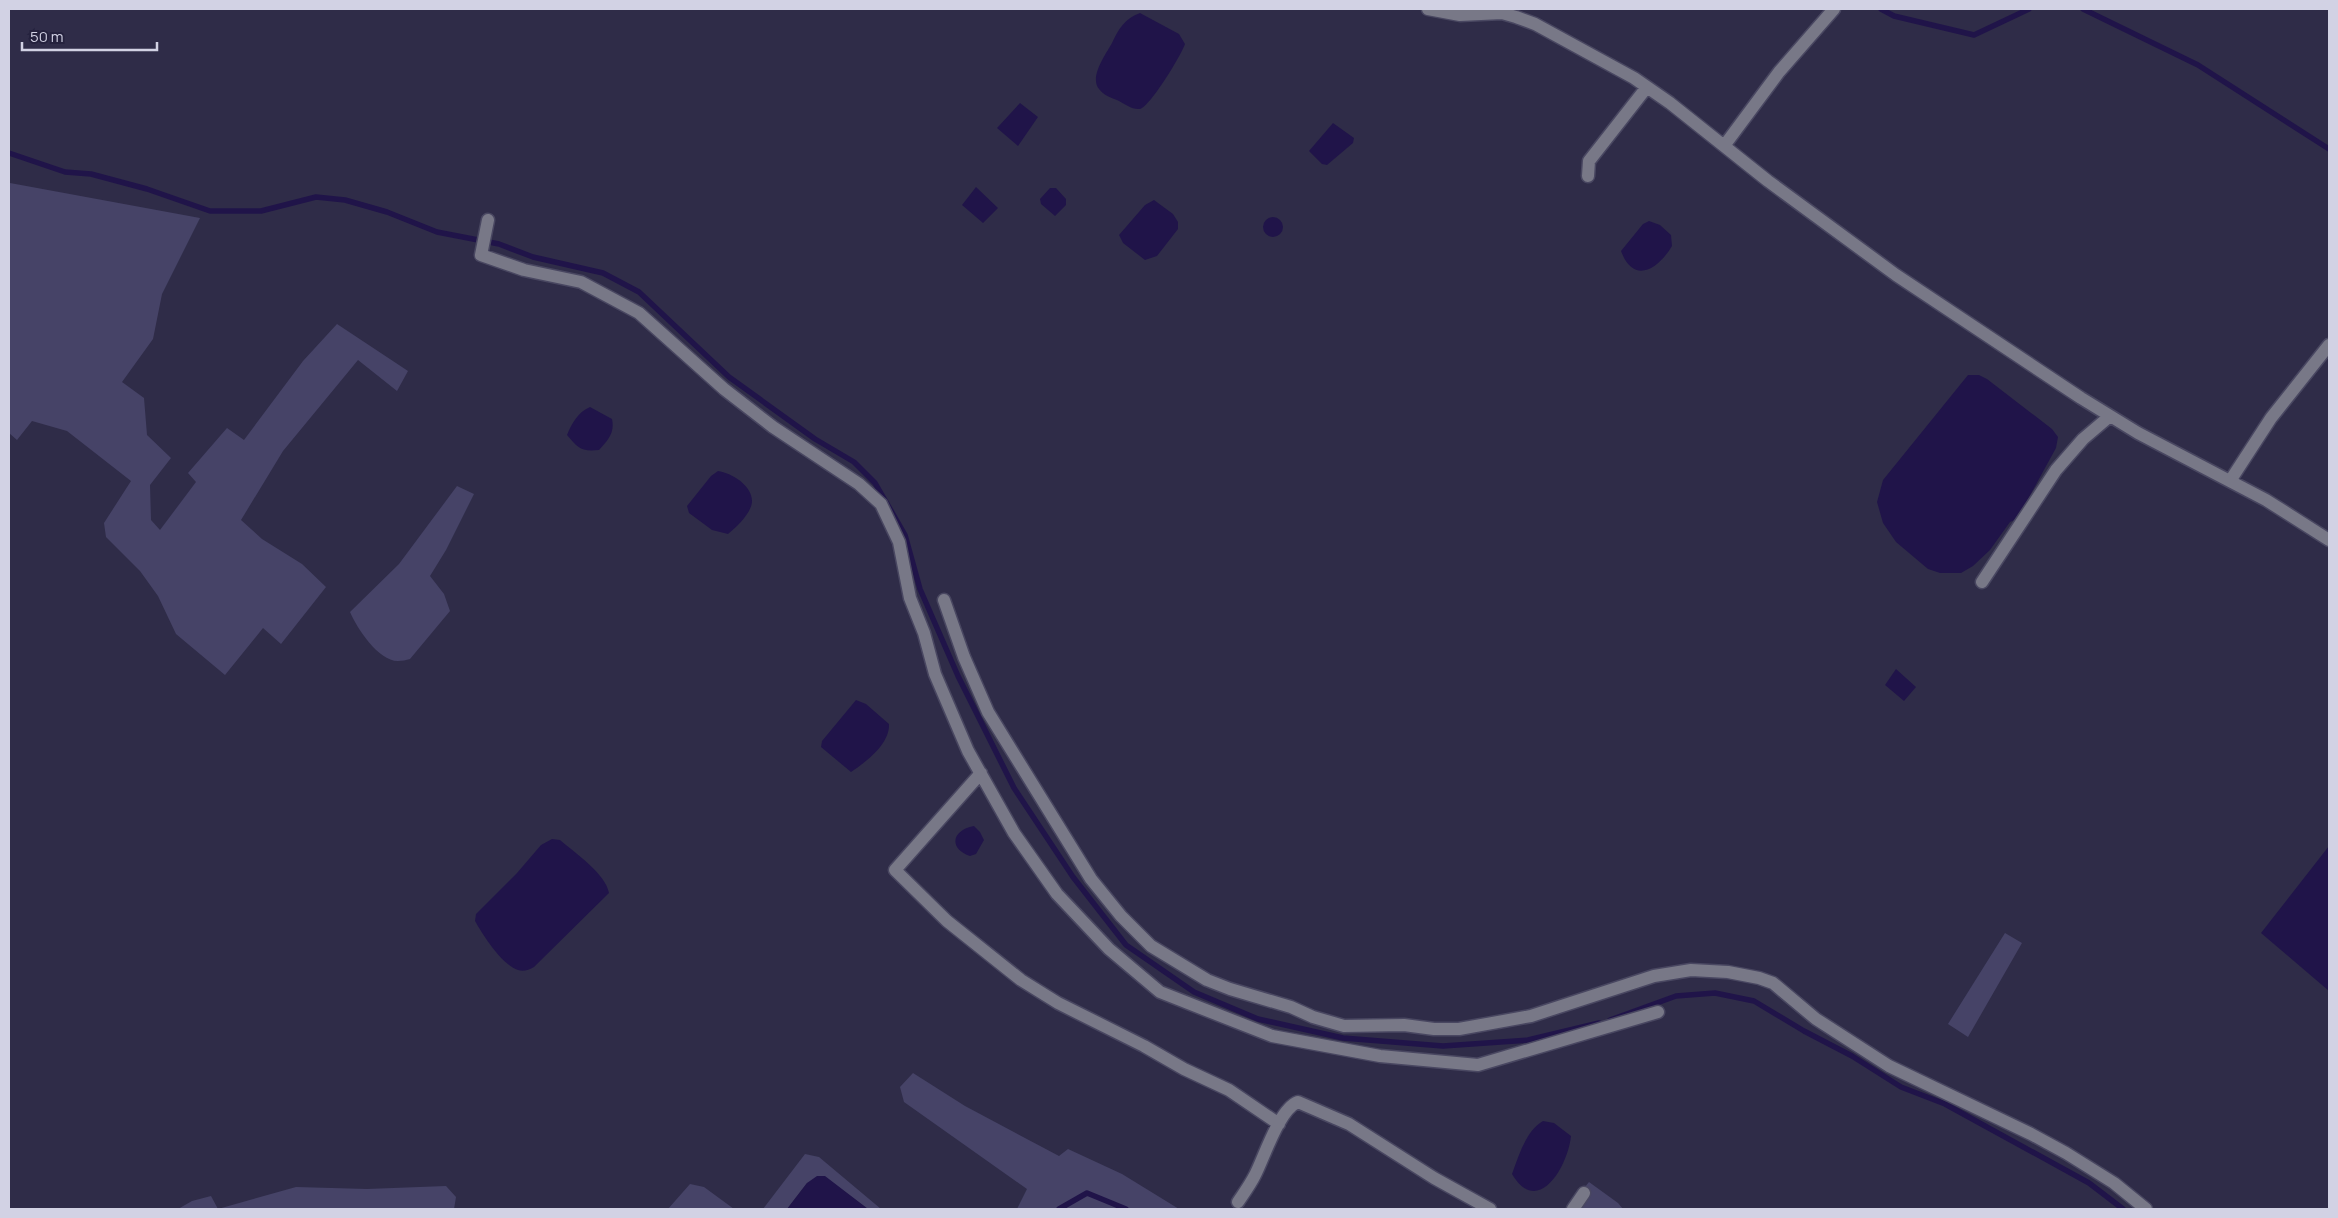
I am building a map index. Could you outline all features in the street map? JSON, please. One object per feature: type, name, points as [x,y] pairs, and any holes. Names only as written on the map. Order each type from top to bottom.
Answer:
[{"type":"street","points":[[1428,9],[1460,15],[1502,13],[1516,17],[1535,24],[1647,87],[1768,181],[1896,275],[2110,416],[2138,433],[2266,500],[2329,540]]},
{"type":"street","points":[[1724,146],[1779,72],[1834,9]]},
{"type":"street","points":[[1588,176],[1589,161],[1647,87]]},
{"type":"street","points":[[488,220],[481,255],[524,270],[581,282],[639,313],[724,388],[774,427],[859,484],[881,504],[898,542],[910,598],[924,633],[935,674],[968,751],[1014,833],[1057,894],[1108,949],[1160,992],[1272,1036],[1380,1056],[1478,1065],[1658,1012]]},
{"type":"street","points":[[2230,481],[2271,418],[2329,345]]},
{"type":"street","points":[[1982,582],[2056,470],[2084,439],[2110,416]]},
{"type":"street","points":[[944,600],[964,657],[988,712],[1026,777],[1091,879],[1121,916],[1151,946],[1207,980],[1230,990],[1291,1007],[1313,1018],[1344,1026],[1404,1025],[1434,1029],[1459,1029],[1531,1016],[1654,976],[1691,970],[1728,972],[1759,978],[1773,983],[1816,1019],[1889,1066],[2048,1144],[2114,1184],[2146,1209]]},
{"type":"street","points":[[981,774],[895,870],[947,921],[1021,980],[1058,1003],[1228,1090],[1279,1124]]},
{"type":"street","points":[[1238,1202],[1254,1178],[1279,1124],[1293,1104],[1298,1102],[1349,1124],[1434,1178],[1490,1209]]},
{"type":"street","points":[[1573,1209],[1584,1193]]},
{"type":"shaded area","points":[[1140,13],[1179,34],[1185,44],[1172,68],[1151,99],[1140,109],[1134,109],[1103,93],[1096,84],[1096,78],[1097,72],[1120,29],[1126,21]]},
{"type":"shaded area","points":[[1020,103],[1038,117],[1018,146],[997,128]]},
{"type":"shaded area","points":[[1333,123],[1354,138],[1353,143],[1327,165],[1322,164],[1309,151]]},
{"type":"shaded area","points":[[10,183],[200,218],[162,294],[153,339],[122,382],[144,398],[147,435],[171,458],[150,485],[151,520],[160,530],[196,482],[188,473],[227,428],[244,440],[303,361],[337,324],[408,371],[397,391],[358,360],[283,451],[241,520],[262,539],[302,564],[326,587],[281,644],[263,628],[225,675],[176,634],[158,596],[140,571],[106,537],[104,523],[131,481],[67,431],[32,421],[17,440],[9,433]]},
{"type":"shaded area","points":[[976,187],[998,208],[983,223],[962,205]]},
{"type":"shaded area","points":[[1050,188],[1056,188],[1066,199],[1066,205],[1055,216],[1041,204],[1040,199]]},
{"type":"shaded area","points":[[1154,200],[1173,214],[1178,222],[1178,229],[1157,256],[1145,260],[1123,243],[1119,235],[1145,205]]},
{"type":"shaded area","points":[[1273,217],[1280,220],[1283,227],[1280,234],[1273,237],[1266,234],[1263,227],[1266,220]]},
{"type":"shaded area","points":[[1649,221],[1660,225],[1671,235],[1672,246],[1667,254],[1654,266],[1639,271],[1626,262],[1621,251],[1643,224]]},
{"type":"shaded area","points":[[1968,375],[1979,375],[1987,379],[2052,429],[2058,437],[2056,448],[2017,519],[2010,522],[1990,550],[1973,566],[1961,573],[1940,573],[1928,569],[1896,542],[1883,523],[1877,502],[1883,480]]},
{"type":"shaded area","points":[[590,407],[612,419],[612,432],[599,450],[584,450],[567,435],[576,418]]},
{"type":"shaded area","points":[[718,471],[729,474],[741,481],[749,491],[752,502],[746,515],[728,534],[712,530],[689,513],[687,506],[711,476]]},
{"type":"shaded area","points":[[457,486],[474,494],[446,550],[430,576],[444,594],[450,611],[410,659],[402,661],[390,660],[376,650],[369,642],[350,612],[399,564]]},
{"type":"shaded area","points":[[1896,669],[1916,687],[1904,701],[1885,685]]},
{"type":"shaded area","points":[[856,700],[866,704],[889,724],[886,739],[876,752],[851,772],[821,747],[822,741]]},
{"type":"shaded area","points":[[974,826],[984,840],[976,854],[970,856],[958,848],[956,840],[957,835],[961,831]]},
{"type":"shaded area","points":[[552,839],[560,840],[589,864],[607,886],[609,893],[534,967],[520,971],[505,962],[493,949],[475,921],[476,914],[517,873],[541,845]]},
{"type":"shaded area","points":[[2329,846],[2329,991],[2261,933]]},
{"type":"shaded area","points":[[2005,933],[2022,943],[1968,1037],[1948,1024]]},
{"type":"shaded area","points":[[913,1073],[965,1106],[1059,1156],[1068,1149],[1122,1174],[1179,1209],[1017,1209],[1027,1189],[904,1102],[900,1087]]},
{"type":"shaded area","points":[[1543,1121],[1554,1123],[1571,1136],[1569,1148],[1558,1173],[1550,1183],[1541,1189],[1532,1191],[1522,1186],[1512,1174],[1528,1137],[1537,1125]]},
{"type":"shaded area","points":[[805,1154],[819,1157],[881,1209],[868,1209],[825,1177],[807,1183],[787,1209],[763,1209]]},
{"type":"shaded area","points":[[817,1176],[825,1176],[868,1209],[787,1209],[807,1183]]},
{"type":"shaded area","points":[[1589,1182],[1618,1203],[1623,1209],[1567,1209]]},
{"type":"shaded area","points":[[690,1184],[704,1187],[734,1209],[668,1209]]},
{"type":"shaded area","points":[[446,1186],[456,1197],[454,1209],[218,1209],[296,1187],[367,1189]]},
{"type":"shaded area","points":[[211,1196],[218,1209],[178,1209],[192,1201]]},
{"type":"waterway","points":[[1881,9],[1894,16],[1974,35],[2029,9]]},
{"type":"waterway","points":[[2083,9],[2198,65],[2329,149]]},
{"type":"waterway","points":[[9,153],[65,172],[91,174],[147,189],[210,211],[261,211],[316,197],[345,200],[387,212],[437,232],[499,244],[533,257],[603,273],[639,292],[729,377],[815,439],[854,462],[875,483],[905,535],[920,589],[958,676],[1014,788],[1073,877],[1126,945],[1194,992],[1258,1019],[1343,1038],[1443,1046],[1528,1040],[1599,1023]]},
{"type":"waterway","points":[[1610,1020],[1676,996],[1715,993],[1754,1001],[1804,1031],[1852,1056],[1901,1087],[1945,1104],[2089,1183],[2123,1209]]},
{"type":"waterway","points":[[1059,1209],[1087,1193],[1126,1209]]}]
